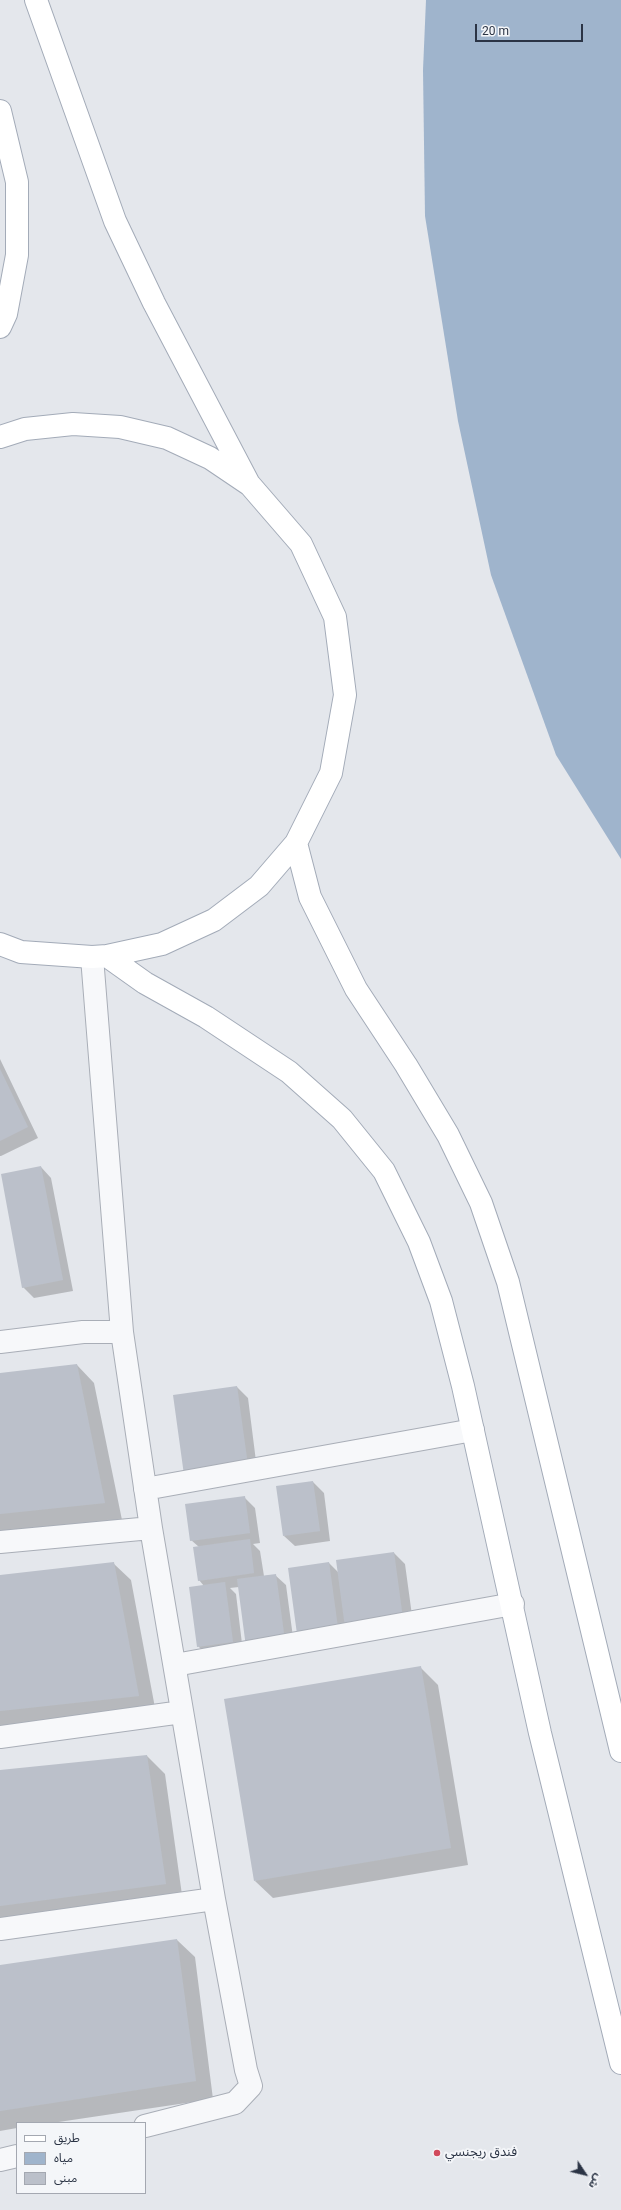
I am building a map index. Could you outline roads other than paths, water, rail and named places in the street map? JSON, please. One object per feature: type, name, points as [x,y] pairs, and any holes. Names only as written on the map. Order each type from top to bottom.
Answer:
[{"type":"main road","points":[[0,944],[21,952],[99,957],[162,944],[214,920],[259,886],[296,843],[331,773],[345,695],[335,617],[301,544],[250,485],[154,303],[115,221],[36,0]]},
{"type":"main road","points":[[0,110],[17,182],[17,248],[6,314],[0,327]]},
{"type":"main road","points":[[0,437],[26,429],[73,424],[120,427],[167,438],[210,458],[250,485]]},
{"type":"main road","points":[[296,843],[310,897],[352,983],[448,1135],[481,1203],[508,1282],[621,1751]]},
{"type":"main road","points":[[0,962],[21,952]]},
{"type":"main road","points":[[99,957],[206,1017],[289,1072],[342,1119],[384,1171],[419,1242],[441,1301],[473,1430],[513,1604],[540,1733],[621,2063]]},
{"type":"street","points":[[99,957],[122,1332],[151,1528],[182,1712],[214,1899],[246,2070],[251,2086],[234,2103],[146,2126]]},
{"type":"street","points":[[0,1342],[83,1332],[122,1332]]},
{"type":"street","points":[[145,1489],[473,1430]]},
{"type":"street","points":[[0,1542],[151,1528]]},
{"type":"street","points":[[175,1665],[513,1604]]},
{"type":"street","points":[[0,1737],[182,1712]]},
{"type":"street","points":[[0,1928],[214,1899]]},
{"type":"street","points":[[0,2160],[16,2156]]},
{"type":"water","points":[[426,0],[621,0],[621,859],[556,755],[491,575],[458,421],[425,216],[423,70]]},
{"type":"place","name":"فندق ريجنسي","points":[[437,2153]]}]
